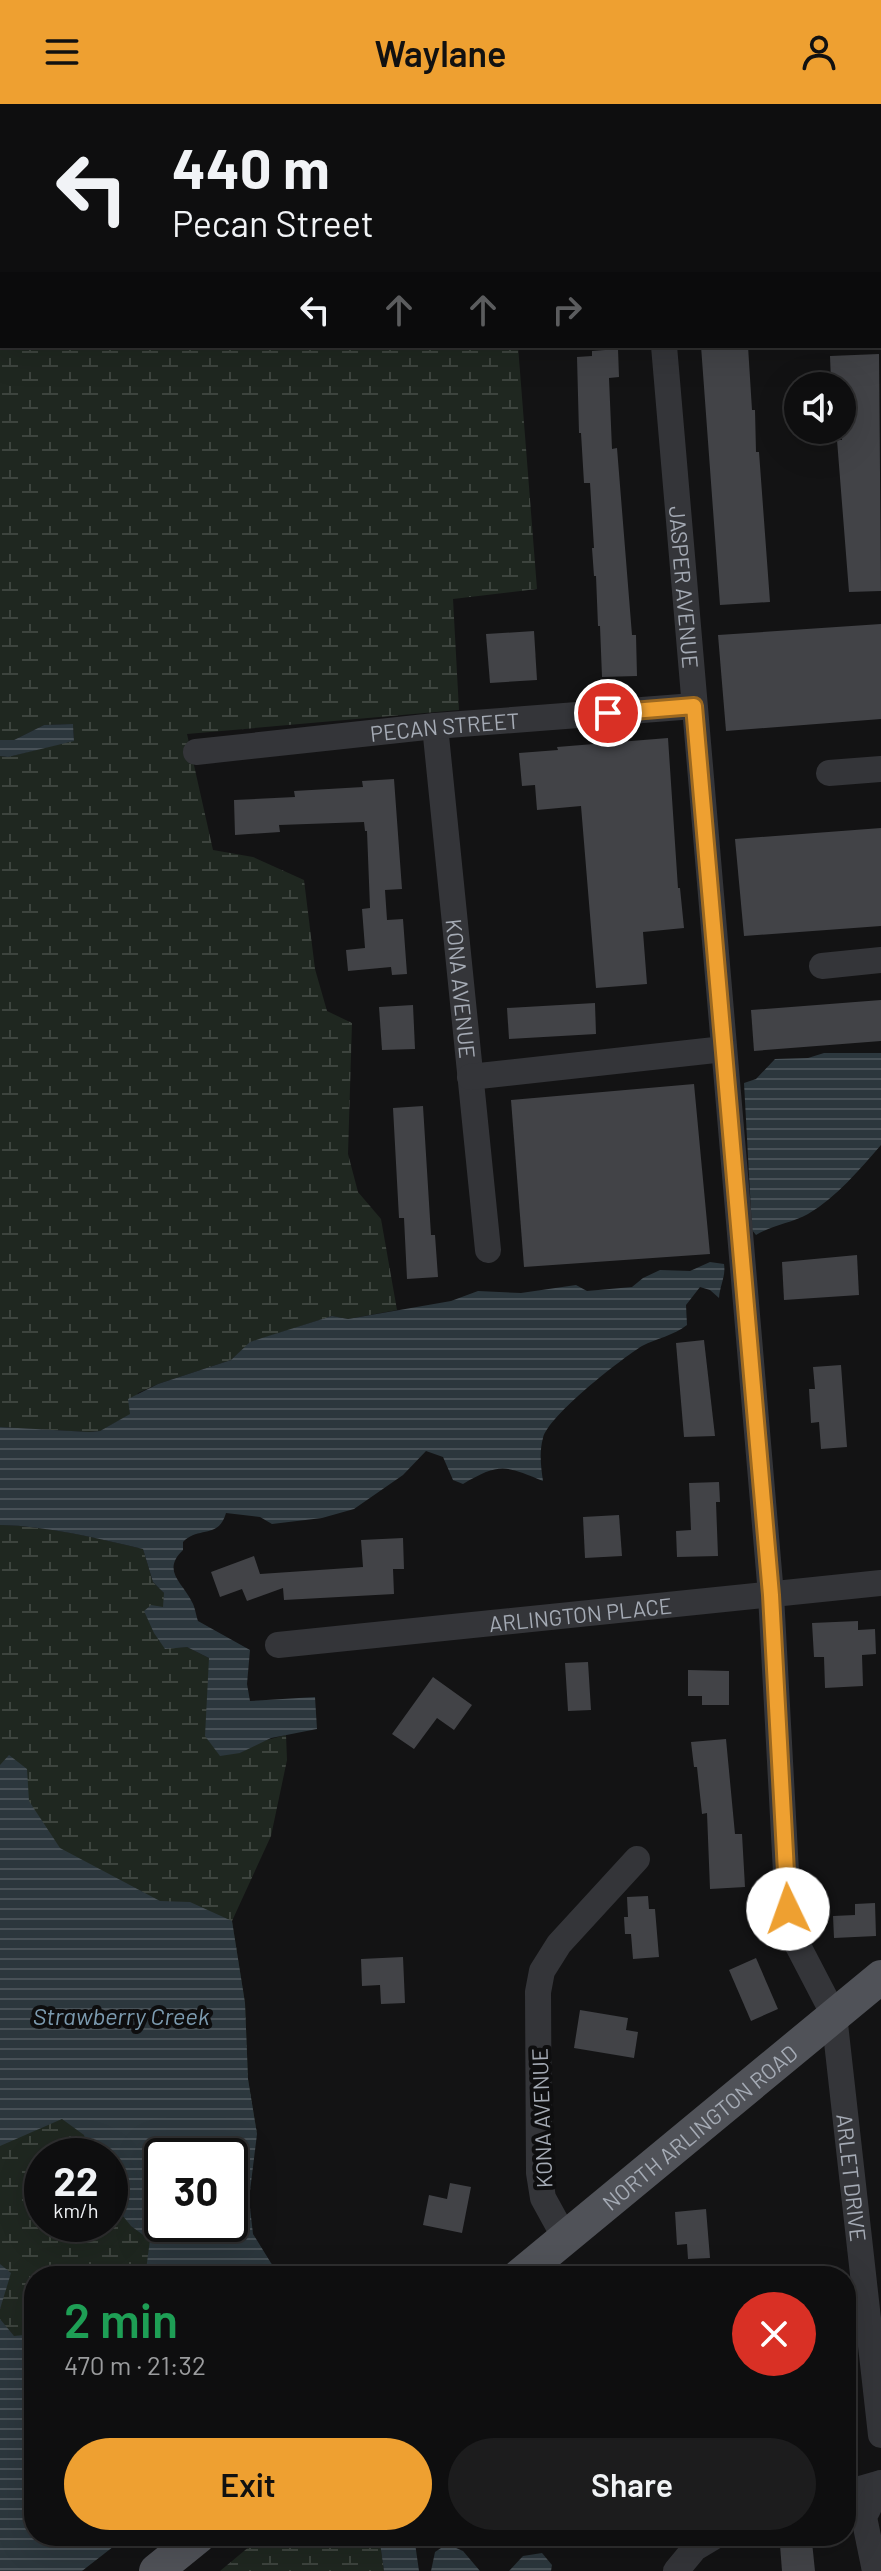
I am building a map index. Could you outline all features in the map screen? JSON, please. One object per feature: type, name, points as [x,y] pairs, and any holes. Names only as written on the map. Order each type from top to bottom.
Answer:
[{"type":"main road","name":"NORTH ARLINGTON ROAD","points":[[531,2266],[881,1977]]},
{"type":"main road","points":[[156,2571],[187,2546]]},
{"type":"street","name":"JASPER AVENUE","points":[[664,348],[771,1595],[788,1909],[795,1940],[834,2015]]},
{"type":"street","name":"PECAN STREET","points":[[196,752],[435,726],[694,706]]},
{"type":"street","name":"KONA AVENUE","points":[[435,726],[488,1250]]},
{"type":"street","points":[[829,773],[881,769]]},
{"type":"street","points":[[822,966],[881,960]]},
{"type":"street","points":[[470,1077],[724,1049]]},
{"type":"street","name":"ARLINGTON PLACE","points":[[278,1645],[881,1583]]},
{"type":"street","name":"KONA AVENUE","points":[[565,2238],[543,2198],[539,2173],[538,1992],[542,1971],[559,1944],[637,1859]]},
{"type":"street","name":"ARLET DRIVE","points":[[834,2015],[881,2435]]},
{"type":"street","points":[[856,2490],[881,2483]]},
{"type":"street","points":[[875,2571],[864,2517],[881,2483]]},
{"type":"street","points":[[676,2571],[698,2546]]},
{"type":"green space","points":[[0,348],[518,348],[537,589],[453,599],[459,710],[187,734],[213,850],[253,857],[304,880],[315,969],[327,1011],[352,1023],[348,1154],[358,1192],[381,1219],[397,1310],[348,1319],[332,1316],[251,1342],[231,1360],[138,1393],[131,1406],[131,1414],[100,1431],[0,1427],[0,756],[8,757],[74,740],[73,724],[44,725],[14,740],[0,740]]},
{"type":"green space","points":[[0,1525],[55,1530],[143,1549],[153,1582],[164,1593],[165,1648],[187,1647],[209,1658],[240,1753],[259,1742],[286,1735],[287,1760],[271,1836],[232,1921],[245,2003],[248,2079],[257,2134],[230,2138],[0,1847]]},
{"type":"green space","points":[[0,1914],[150,2138],[144,2138],[144,2242],[190,2242],[228,2266],[24,2266],[24,2378],[0,2381]]},
{"type":"green space","points":[[250,2546],[380,2546],[384,2571],[220,2571]]},
{"type":"water","points":[[73,724],[74,741],[8,757],[0,756],[0,740],[14,740],[44,725]]},
{"type":"water","points":[[824,1053],[881,1053],[881,1145],[829,1200],[802,1217],[756,1235],[752,1230],[744,1083],[756,1079],[775,1059],[808,1058]]},
{"type":"water","points":[[710,1262],[724,1264],[719,1298],[710,1290],[700,1287],[686,1305],[687,1325],[632,1353],[587,1388],[558,1416],[543,1438],[543,1481],[520,1472],[495,1469],[463,1484],[453,1480],[443,1457],[426,1451],[403,1475],[354,1509],[322,1518],[272,1524],[260,1517],[226,1513],[218,1526],[183,1542],[183,1550],[174,1564],[176,1577],[193,1604],[198,1621],[250,1650],[247,1684],[250,1701],[315,1697],[317,1729],[271,1738],[240,1753],[220,1756],[205,1736],[209,1658],[187,1647],[165,1649],[154,1633],[144,1611],[151,1605],[163,1607],[164,1593],[153,1582],[143,1549],[54,1530],[0,1525],[0,1427],[100,1431],[130,1414],[128,1399],[158,1384],[231,1360],[250,1342],[332,1316],[348,1319],[451,1301],[478,1291],[521,1293],[576,1285],[587,1291],[632,1287],[660,1270],[690,1271]]},
{"type":"water","name":"Strawberry Creek","points":[[9,1755],[27,1769],[29,1801],[60,1848],[160,1901],[190,1902],[232,1921],[245,2003],[248,2079],[257,2134],[249,2199],[253,2234],[274,2266],[147,2266],[150,2242],[248,2242],[248,2138],[144,2138],[144,2236],[128,2222],[128,2138],[85,2138],[62,2119],[0,2146],[0,1765]]},
{"type":"water","points":[[0,2264],[11,2273],[0,2309]]},
{"type":"water","points":[[0,2319],[14,2336],[24,2335],[24,2546],[114,2546],[82,2571],[0,2571]]},
{"type":"water","points":[[380,2546],[415,2546],[419,2571],[384,2571]]},
{"type":"water","points":[[444,2546],[452,2546],[463,2551],[480,2571],[431,2571],[435,2552]]},
{"type":"water","points":[[542,2553],[552,2565],[551,2571],[509,2571],[523,2556]]},
{"type":"building","points":[[701,348],[748,348],[770,602],[720,605]]},
{"type":"building","points":[[618,349],[619,377],[609,378],[612,449],[617,448],[632,635],[636,635],[637,676],[602,677],[590,483],[584,483],[579,433],[577,357],[592,356],[592,351]]},
{"type":"building","points":[[879,354],[881,591],[849,592],[837,444],[856,444],[856,372],[831,372],[830,356]]},
{"type":"building","points":[[881,624],[881,719],[726,731],[718,635]]},
{"type":"building","points":[[534,631],[537,680],[490,683],[486,634]]},
{"type":"building","points":[[668,738],[678,888],[684,928],[643,932],[647,984],[596,988],[581,806],[537,810],[535,785],[522,786],[519,753]]},
{"type":"building","points":[[394,779],[402,889],[385,890],[387,920],[403,919],[407,974],[392,975],[391,967],[348,971],[346,950],[365,948],[362,909],[370,908],[364,822],[279,825],[280,832],[235,835],[234,800],[295,797],[294,791],[363,787],[362,781]]},
{"type":"building","points":[[881,828],[881,926],[744,936],[735,839]]},
{"type":"building","points":[[881,1000],[881,1041],[754,1051],[751,1010]]},
{"type":"building","points":[[595,1003],[596,1034],[509,1039],[507,1008]]},
{"type":"building","points":[[413,1005],[415,1049],[382,1050],[379,1007]]},
{"type":"building","points":[[694,1084],[710,1254],[524,1267],[511,1100]]},
{"type":"building","points":[[423,1106],[431,1235],[435,1235],[438,1277],[407,1279],[404,1218],[399,1218],[393,1108]]},
{"type":"building","points":[[857,1255],[859,1295],[784,1300],[782,1262]]},
{"type":"building","points":[[704,1340],[715,1436],[684,1437],[676,1343]]},
{"type":"building","points":[[841,1365],[847,1447],[821,1449],[819,1422],[811,1423],[809,1389],[815,1389],[813,1367]]},
{"type":"building","points":[[719,1482],[720,1502],[716,1502],[718,1556],[677,1557],[676,1531],[691,1530],[689,1483]]},
{"type":"building","points":[[619,1515],[622,1556],[585,1558],[583,1517]]},
{"type":"building","points":[[403,1538],[404,1569],[393,1569],[394,1594],[284,1600],[283,1588],[247,1601],[242,1589],[220,1597],[211,1572],[254,1556],[260,1574],[363,1567],[361,1540]]},
{"type":"building","points":[[858,1621],[858,1630],[875,1629],[876,1654],[862,1655],[863,1686],[825,1688],[824,1657],[814,1657],[812,1623]]},
{"type":"building","points":[[588,1662],[591,1710],[568,1711],[565,1663]]},
{"type":"building","points":[[688,1670],[729,1671],[729,1705],[702,1705],[702,1696],[688,1696]]},
{"type":"building","points":[[433,1677],[472,1705],[454,1730],[437,1718],[414,1749],[392,1734]]},
{"type":"building","points":[[726,1739],[735,1834],[742,1834],[745,1887],[710,1889],[707,1813],[702,1814],[691,1742]]},
{"type":"building","points":[[648,1896],[649,1909],[655,1909],[659,1957],[633,1959],[631,1934],[625,1934],[627,1897]]},
{"type":"building","points":[[875,1903],[876,1936],[834,1938],[833,1916],[855,1915],[855,1904]]},
{"type":"building","points":[[403,1957],[405,2003],[381,2004],[380,1985],[362,1986],[361,1959]]},
{"type":"building","points":[[756,1958],[778,2009],[751,2021],[729,1970]]},
{"type":"building","points":[[580,2010],[628,2018],[626,2030],[638,2032],[634,2058],[574,2048]]},
{"type":"building","points":[[450,2183],[471,2187],[462,2233],[423,2225],[429,2195],[447,2199]]},
{"type":"building","points":[[706,2209],[710,2258],[688,2259],[687,2244],[677,2245],[675,2212]]},
{"type":"building","points":[[780,2546],[812,2546],[815,2571],[782,2571]]},
{"type":"route","points":[[608,713],[694,706],[771,1595],[788,1909]]}]
